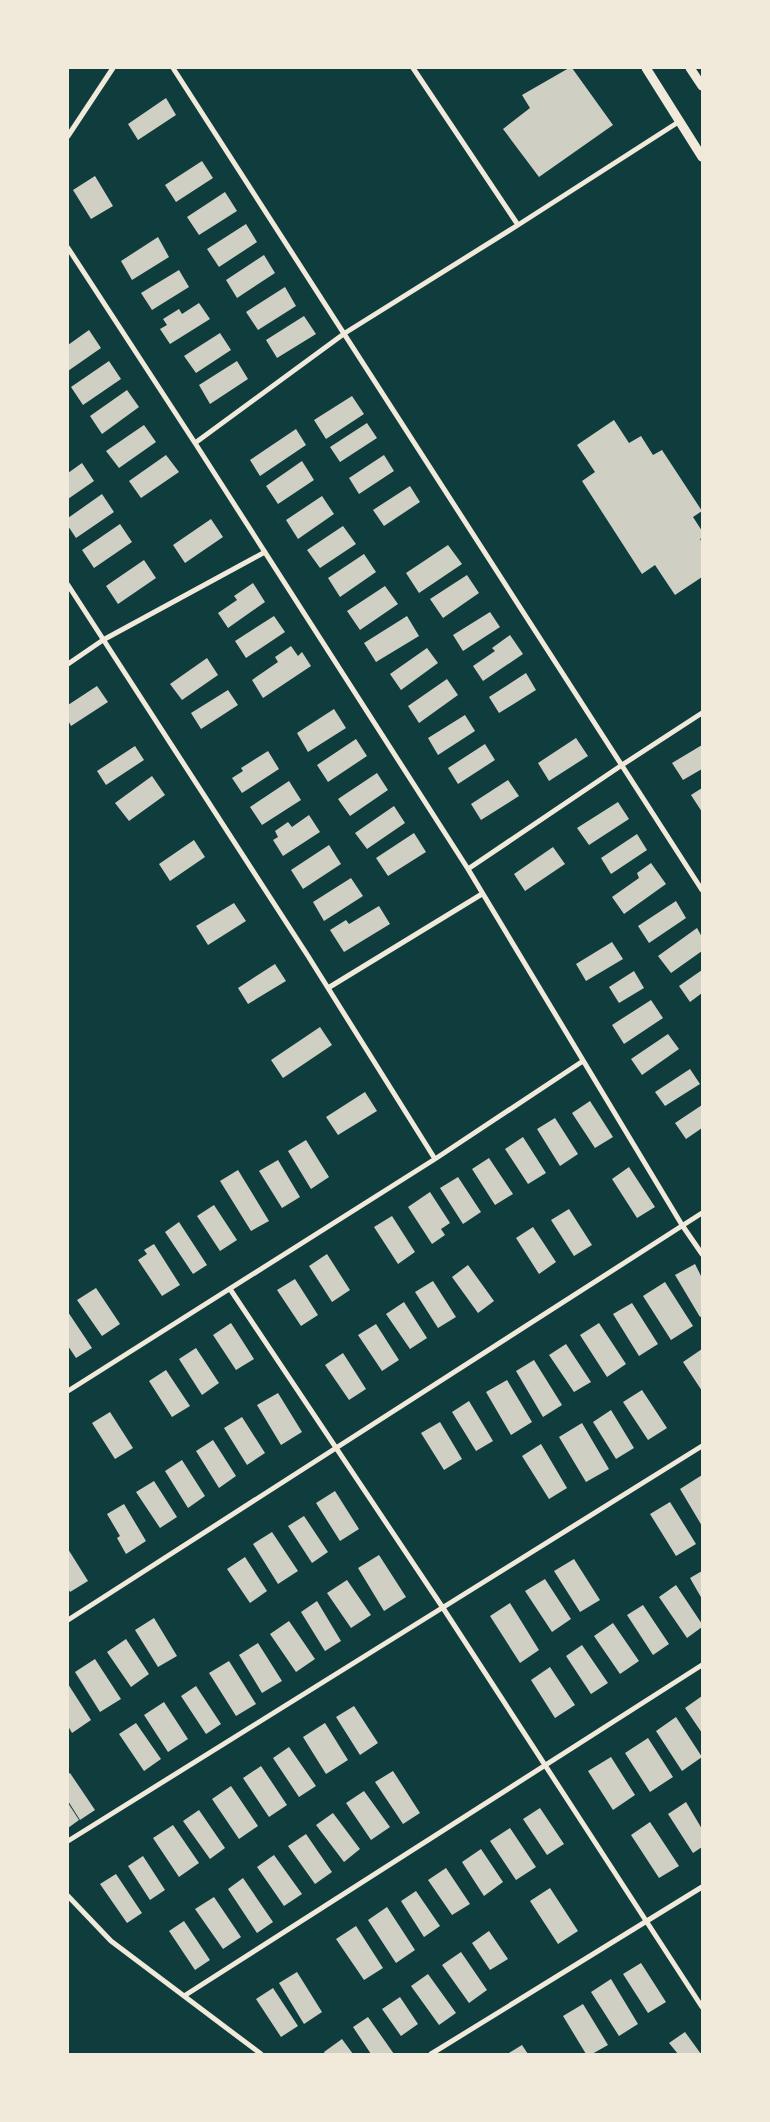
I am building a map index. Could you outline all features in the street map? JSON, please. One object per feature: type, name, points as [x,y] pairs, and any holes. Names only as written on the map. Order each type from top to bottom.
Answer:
[{"type":"street","points":[[68,136],[112,68]]},
{"type":"street","points":[[173,68],[702,890]]},
{"type":"street","points":[[413,68],[518,225]]},
{"type":"street","points":[[646,68],[702,157]]},
{"type":"street","points":[[690,68],[702,86]]},
{"type":"street","points":[[195,443],[345,333],[680,121]]},
{"type":"street","points":[[68,248],[468,869],[682,1225],[702,1254]]},
{"type":"street","points":[[68,664],[103,640],[265,552]]},
{"type":"street","points":[[68,585],[328,988],[435,1159]]},
{"type":"street","points":[[468,869],[702,713]]},
{"type":"street","points":[[328,988],[482,894]]},
{"type":"street","points":[[68,1391],[435,1159],[583,1061]]},
{"type":"street","points":[[68,1620],[702,1213]]},
{"type":"street","points":[[230,1289],[443,1608],[702,2006]]},
{"type":"street","points":[[68,1841],[702,1446]]},
{"type":"street","points":[[184,1996],[702,1665]]},
{"type":"street","points":[[431,2054],[702,1886]]},
{"type":"street","points":[[68,1896],[111,1941],[261,2054]]},
{"type":"building","points":[[572,68],[613,125],[539,177],[503,129],[530,108],[522,95]]},
{"type":"building","points":[[166,98],[176,115],[138,140],[128,124]]},
{"type":"building","points":[[202,161],[213,178],[176,202],[165,185]]},
{"type":"building","points":[[95,176],[113,206],[91,219],[73,190]]},
{"type":"building","points":[[225,192],[237,211],[199,235],[187,217]]},
{"type":"building","points":[[246,224],[257,242],[219,267],[207,249]]},
{"type":"building","points":[[158,237],[169,257],[132,280],[121,261]]},
{"type":"building","points":[[264,255],[275,273],[237,298],[226,280]]},
{"type":"building","points":[[179,270],[189,287],[152,310],[141,293]]},
{"type":"building","points":[[285,287],[296,306],[258,330],[246,312]]},
{"type":"building","points":[[199,303],[210,319],[170,344],[160,329],[167,325],[163,319],[179,309],[182,314]]},
{"type":"building","points":[[304,316],[316,334],[277,358],[266,340]]},
{"type":"building","points":[[89,330],[101,348],[68,371],[68,345]]},
{"type":"building","points":[[220,333],[231,350],[196,373],[184,356]]},
{"type":"building","points":[[109,361],[121,379],[83,405],[71,387]]},
{"type":"building","points":[[237,361],[248,379],[210,404],[199,385]]},
{"type":"building","points":[[127,390],[139,407],[102,434],[90,416]]},
{"type":"building","points":[[352,396],[364,414],[326,439],[314,420]]},
{"type":"building","points":[[614,420],[629,443],[641,436],[653,455],[662,450],[702,511],[693,517],[702,531],[702,538],[700,539],[702,542],[702,577],[675,595],[655,565],[642,574],[582,481],[595,472],[577,445]]},
{"type":"building","points":[[367,423],[377,438],[340,462],[330,447]]},
{"type":"building","points":[[144,425],[156,442],[119,468],[106,451]]},
{"type":"building","points":[[296,429],[306,445],[260,476],[250,460]]},
{"type":"building","points":[[166,455],[179,472],[141,498],[129,481]]},
{"type":"building","points":[[384,455],[394,471],[359,494],[349,478]]},
{"type":"building","points":[[302,461],[314,480],[278,504],[266,486]]},
{"type":"building","points":[[82,463],[94,481],[68,499],[68,473]]},
{"type":"building","points":[[410,486],[420,502],[384,526],[373,510]]},
{"type":"building","points":[[102,494],[114,512],[76,538],[68,526],[68,518]]},
{"type":"building","points":[[322,496],[334,514],[298,539],[286,520]]},
{"type":"building","points":[[211,519],[223,537],[185,563],[173,545]]},
{"type":"building","points":[[120,524],[132,542],[94,568],[82,550]]},
{"type":"building","points":[[343,526],[356,544],[320,568],[307,550]]},
{"type":"building","points":[[448,545],[462,564],[419,593],[406,573]]},
{"type":"building","points":[[364,554],[376,572],[340,597],[328,578]]},
{"type":"building","points":[[144,560],[156,578],[118,604],[106,586]]},
{"type":"building","points":[[467,575],[479,593],[443,618],[430,599]]},
{"type":"building","points":[[253,583],[265,602],[228,628],[218,613],[237,600],[234,596]]},
{"type":"building","points":[[385,586],[398,604],[360,630],[347,611]]},
{"type":"building","points":[[490,612],[500,627],[463,651],[453,635]]},
{"type":"building","points":[[274,616],[285,632],[246,658],[235,641]]},
{"type":"building","points":[[407,616],[419,636],[376,662],[364,643]]},
{"type":"building","points":[[510,635],[523,654],[483,681],[473,666],[495,651],[492,648]]},
{"type":"building","points":[[291,646],[298,656],[302,652],[311,666],[263,698],[252,680],[278,662],[275,657]]},
{"type":"building","points":[[427,648],[438,663],[401,690],[390,674]]},
{"type":"building","points":[[207,658],[218,675],[182,700],[170,684]]},
{"type":"building","points":[[526,673],[536,690],[499,713],[489,697]]},
{"type":"building","points":[[447,679],[458,695],[419,723],[408,706]]},
{"type":"building","points":[[97,686],[108,702],[71,726],[68,720],[68,705]]},
{"type":"building","points":[[228,690],[238,705],[201,729],[191,713]]},
{"type":"building","points":[[334,709],[346,728],[308,752],[297,733]]},
{"type":"building","points":[[465,715],[475,731],[438,755],[428,738]]},
{"type":"building","points":[[576,738],[588,756],[549,781],[538,763]]},
{"type":"building","points":[[356,739],[367,756],[328,782],[317,765]]},
{"type":"building","points":[[485,744],[495,760],[458,784],[448,768]]},
{"type":"building","points":[[702,745],[702,769],[683,780],[672,763]]},
{"type":"building","points":[[135,746],[144,760],[106,785],[97,771]]},
{"type":"building","points":[[268,751],[279,769],[242,793],[232,778],[243,771],[241,768]]},
{"type":"building","points":[[377,773],[388,790],[350,816],[338,799]]},
{"type":"building","points":[[152,776],[165,795],[129,821],[115,803]]},
{"type":"building","points":[[508,780],[519,796],[481,820],[471,804]]},
{"type":"building","points":[[289,781],[301,800],[262,825],[250,807]]},
{"type":"building","points":[[702,788],[702,812],[691,795]]},
{"type":"building","points":[[618,802],[629,819],[589,845],[577,828]]},
{"type":"building","points":[[394,806],[405,823],[367,849],[355,833]]},
{"type":"building","points":[[309,815],[320,832],[283,856],[273,840],[278,837],[275,831],[288,822],[292,827]]},
{"type":"building","points":[[414,833],[426,852],[388,876],[376,858]]},
{"type":"building","points":[[637,834],[647,850],[611,874],[601,858]]},
{"type":"building","points":[[194,840],[205,857],[170,881],[159,864]]},
{"type":"building","points":[[329,845],[341,864],[303,889],[291,870]]},
{"type":"building","points":[[553,847],[565,864],[525,891],[514,874]]},
{"type":"building","points":[[651,863],[666,884],[624,914],[612,897],[639,878],[637,873]]},
{"type":"building","points":[[351,878],[363,896],[324,921],[313,902]]},
{"type":"building","points":[[676,901],[686,918],[649,943],[638,926]]},
{"type":"building","points":[[234,903],[246,921],[208,945],[196,926]]},
{"type":"building","points":[[379,906],[390,924],[344,952],[330,930],[346,920],[349,924]]},
{"type":"building","points":[[697,928],[702,937],[702,951],[671,973],[658,956]]},
{"type":"building","points":[[612,942],[623,959],[586,981],[576,964]]},
{"type":"building","points":[[275,964],[286,981],[248,1004],[238,988]]},
{"type":"building","points":[[702,970],[702,993],[690,1002],[679,986]]},
{"type":"building","points":[[634,971],[644,988],[619,1003],[609,987]]},
{"type":"building","points":[[651,1000],[663,1018],[624,1044],[612,1025]]},
{"type":"building","points":[[320,1027],[332,1045],[283,1078],[271,1060]]},
{"type":"building","points":[[668,1034],[679,1049],[642,1075],[631,1059]]},
{"type":"building","points":[[690,1069],[700,1084],[665,1106],[655,1092]]},
{"type":"building","points":[[365,1092],[377,1111],[338,1135],[326,1117]]},
{"type":"building","points":[[590,1101],[613,1137],[595,1148],[572,1113]]},
{"type":"building","points":[[702,1105],[702,1128],[686,1139],[675,1123]]},
{"type":"building","points":[[555,1118],[578,1154],[560,1166],[537,1129]]},
{"type":"building","points":[[523,1137],[546,1173],[528,1184],[505,1149]]},
{"type":"building","points":[[306,1140],[329,1177],[311,1189],[288,1151]]},
{"type":"building","points":[[489,1158],[513,1194],[495,1205],[472,1169]]},
{"type":"building","points":[[278,1160],[300,1197],[282,1208],[259,1171]]},
{"type":"building","points":[[629,1167],[655,1207],[637,1218],[612,1179]]},
{"type":"building","points":[[238,1170],[269,1221],[251,1231],[220,1181]]},
{"type":"building","points":[[458,1177],[481,1212],[463,1224],[440,1188]]},
{"type":"building","points":[[430,1192],[450,1223],[441,1229],[445,1235],[432,1244],[408,1207]]},
{"type":"building","points":[[214,1205],[237,1240],[220,1251],[197,1216]]},
{"type":"building","points":[[569,1209],[592,1245],[574,1256],[551,1220]]},
{"type":"building","points":[[392,1216],[415,1252],[398,1264],[374,1227]]},
{"type":"building","points":[[179,1222],[207,1265],[193,1274],[165,1232]]},
{"type":"building","points":[[533,1227],[556,1262],[539,1274],[516,1238]]},
{"type":"building","points":[[154,1244],[180,1285],[162,1296],[138,1260],[147,1254],[144,1250]]},
{"type":"building","points":[[327,1254],[350,1290],[332,1302],[309,1266]]},
{"type":"building","points":[[695,1264],[702,1278],[702,1316],[700,1317],[675,1275]]},
{"type":"building","points":[[468,1265],[494,1301],[478,1313],[452,1277]]},
{"type":"building","points":[[295,1279],[318,1315],[301,1326],[277,1290]]},
{"type":"building","points":[[433,1281],[456,1317],[438,1328],[415,1292]]},
{"type":"building","points":[[665,1282],[693,1326],[671,1340],[643,1296]]},
{"type":"building","points":[[96,1288],[120,1324],[102,1336],[77,1300]]},
{"type":"building","points":[[404,1302],[427,1338],[410,1349],[386,1314]]},
{"type":"building","points":[[632,1303],[658,1344],[639,1356],[613,1314]]},
{"type":"building","points":[[68,1312],[92,1348],[76,1358],[68,1346]]},
{"type":"building","points":[[231,1323],[254,1359],[236,1370],[213,1335]]},
{"type":"building","points":[[599,1323],[626,1364],[607,1377],[580,1335]]},
{"type":"building","points":[[376,1324],[399,1360],[382,1371],[358,1335]]},
{"type":"building","points":[[566,1344],[591,1382],[574,1392],[549,1355]]},
{"type":"building","points":[[196,1348],[219,1383],[202,1395],[179,1359]]},
{"type":"building","points":[[702,1349],[702,1391],[683,1362]]},
{"type":"building","points":[[343,1353],[366,1389],[349,1400],[325,1365]]},
{"type":"building","points":[[534,1360],[562,1405],[543,1417],[516,1371]]},
{"type":"building","points":[[166,1370],[190,1406],[172,1417],[149,1381]]},
{"type":"building","points":[[507,1380],[532,1422],[511,1435],[486,1392]]},
{"type":"building","points":[[642,1390],[667,1428],[648,1440],[623,1402]]},
{"type":"building","points":[[278,1393],[302,1432],[281,1445],[257,1405]]},
{"type":"building","points":[[469,1401],[493,1441],[476,1451],[452,1412]]},
{"type":"building","points":[[611,1410],[634,1448],[616,1459],[593,1422]]},
{"type":"building","points":[[110,1412],[133,1448],[115,1459],[92,1423]]},
{"type":"building","points":[[242,1417],[265,1453],[247,1465],[224,1428]]},
{"type":"building","points":[[440,1422],[462,1459],[444,1470],[421,1433]]},
{"type":"building","points":[[582,1423],[609,1469],[586,1482],[559,1437]]},
{"type":"building","points":[[213,1440],[236,1476],[219,1488],[196,1451]]},
{"type":"building","points":[[541,1444],[567,1488],[549,1499],[522,1456]]},
{"type":"building","points":[[182,1460],[205,1496],[188,1508],[165,1471]]},
{"type":"building","points":[[702,1475],[702,1526],[680,1489]]},
{"type":"building","points":[[154,1481],[177,1517],[160,1528],[136,1492]]},
{"type":"building","points":[[335,1491],[359,1529],[340,1541],[316,1503]]},
{"type":"building","points":[[670,1502],[696,1544],[676,1556],[650,1514]]},
{"type":"building","points":[[124,1504],[146,1541],[126,1554],[117,1538],[120,1536],[107,1514]]},
{"type":"building","points":[[304,1516],[328,1552],[312,1563],[288,1526]]},
{"type":"building","points":[[272,1532],[298,1571],[278,1584],[253,1544]]},
{"type":"building","points":[[68,1549],[88,1581],[70,1592],[68,1588]]},
{"type":"building","points":[[379,1555],[406,1597],[384,1611],[358,1568]]},
{"type":"building","points":[[245,1557],[267,1591],[250,1603],[227,1569]]},
{"type":"building","points":[[574,1559],[600,1600],[580,1612],[554,1571]]},
{"type":"building","points":[[702,1571],[702,1599],[690,1578]]},
{"type":"building","points":[[545,1579],[571,1619],[552,1632],[525,1591]]},
{"type":"building","points":[[347,1580],[371,1615],[351,1628],[327,1593]]},
{"type":"building","points":[[676,1585],[702,1624],[702,1627],[687,1638],[659,1597]]},
{"type":"building","points":[[317,1601],[341,1641],[325,1651],[301,1612]]},
{"type":"building","points":[[510,1603],[539,1650],[520,1663],[490,1616]]},
{"type":"building","points":[[643,1605],[669,1644],[653,1655],[627,1615]]},
{"type":"building","points":[[154,1618],[177,1656],[158,1667],[135,1630]]},
{"type":"building","points":[[289,1621],[315,1659],[296,1672],[270,1634]]},
{"type":"building","points":[[613,1623],[639,1661],[620,1674],[594,1636]]},
{"type":"building","points":[[126,1639],[149,1674],[131,1687],[107,1652]]},
{"type":"building","points":[[258,1643],[282,1681],[262,1693],[239,1655]]},
{"type":"building","points":[[582,1645],[608,1683],[591,1694],[566,1656]]},
{"type":"building","points":[[95,1659],[121,1699],[100,1712],[75,1672]]},
{"type":"building","points":[[229,1661],[256,1704],[236,1716],[209,1673]]},
{"type":"building","points":[[550,1667],[575,1705],[555,1718],[531,1680]]},
{"type":"building","points":[[68,1684],[91,1720],[72,1733],[68,1726]]},
{"type":"building","points":[[196,1686],[221,1724],[206,1734],[181,1696]]},
{"type":"building","points":[[702,1696],[702,1733],[685,1708]]},
{"type":"building","points":[[164,1702],[188,1739],[168,1752],[144,1715]]},
{"type":"building","points":[[354,1706],[378,1743],[360,1755],[336,1717]]},
{"type":"building","points":[[676,1717],[702,1757],[682,1771],[656,1731]]},
{"type":"building","points":[[136,1723],[161,1759],[144,1771],[119,1734]]},
{"type":"building","points":[[325,1723],[348,1760],[326,1774],[303,1737]]},
{"type":"building","points":[[648,1738],[673,1777],[650,1792],[625,1753]]},
{"type":"building","points":[[289,1747],[316,1786],[299,1797],[273,1758]]},
{"type":"building","points":[[611,1757],[635,1795],[613,1810],[588,1771]]},
{"type":"building","points":[[261,1766],[287,1805],[269,1817],[243,1778]]},
{"type":"building","points":[[393,1771],[420,1813],[403,1824],[375,1782]]},
{"type":"building","points":[[70,1773],[95,1810],[80,1820],[68,1801],[68,1774]]},
{"type":"building","points":[[231,1786],[258,1826],[239,1839],[212,1799]]},
{"type":"building","points":[[364,1791],[390,1827],[371,1840],[346,1803]]},
{"type":"building","points":[[686,1802],[702,1829],[702,1847],[693,1853],[668,1814]]},
{"type":"building","points":[[68,1803],[79,1820],[68,1828]]},
{"type":"building","points":[[540,1808],[564,1844],[547,1855],[523,1819]]},
{"type":"building","points":[[199,1810],[225,1848],[210,1859],[183,1821]]},
{"type":"building","points":[[333,1813],[360,1849],[344,1862],[316,1825]]},
{"type":"building","points":[[650,1822],[679,1866],[659,1878],[631,1835]]},
{"type":"building","points":[[173,1825],[199,1863],[179,1877],[153,1838]]},
{"type":"building","points":[[510,1828],[536,1867],[516,1880],[490,1841]]},
{"type":"building","points":[[306,1834],[332,1872],[315,1884],[288,1846]]},
{"type":"building","points":[[481,1849],[503,1882],[484,1896],[462,1862]]},
{"type":"building","points":[[274,1855],[302,1894],[284,1906],[257,1867]]},
{"type":"building","points":[[143,1856],[165,1890],[150,1900],[128,1866]]},
{"type":"building","points":[[446,1868],[470,1904],[452,1915],[428,1880]]},
{"type":"building","points":[[116,1874],[142,1913],[127,1923],[100,1884]]},
{"type":"building","points":[[243,1878],[273,1922],[257,1933],[228,1889]]},
{"type":"building","points":[[550,1888],[578,1931],[558,1944],[530,1901]]},
{"type":"building","points":[[416,1891],[440,1926],[424,1937],[401,1901]]},
{"type":"building","points":[[214,1897],[241,1937],[223,1949],[195,1909]]},
{"type":"building","points":[[387,1907],[415,1950],[396,1963],[368,1920]]},
{"type":"building","points":[[184,1921],[210,1960],[195,1970],[169,1931]]},
{"type":"building","points":[[356,1926],[383,1968],[364,1980],[336,1939]]},
{"type":"building","points":[[489,1931],[508,1959],[490,1970],[472,1943]]},
{"type":"building","points":[[461,1952],[487,1990],[469,2003],[442,1965]]},
{"type":"building","points":[[641,1963],[666,2002],[648,2013],[623,1974]]},
{"type":"building","points":[[297,1972],[322,2012],[304,2024],[279,1983]]},
{"type":"building","points":[[428,1974],[456,2013],[439,2025],[411,1986]]},
{"type":"building","points":[[611,1979],[638,2024],[619,2036],[591,1992]]},
{"type":"building","points":[[273,1988],[298,2026],[281,2037],[256,1999]]},
{"type":"building","points":[[400,1997],[418,2024],[401,2036],[382,2009]]},
{"type":"building","points":[[583,2004],[608,2045],[592,2054],[586,2054],[563,2016]]},
{"type":"building","points":[[368,2017],[394,2054],[371,2054],[353,2027]]},
{"type":"building","points":[[685,2032],[701,2054],[678,2054],[669,2043]]},
{"type":"building","points":[[342,2039],[353,2054],[325,2054],[324,2052]]},
{"type":"building","points":[[522,2045],[528,2054],[507,2054]]}]
